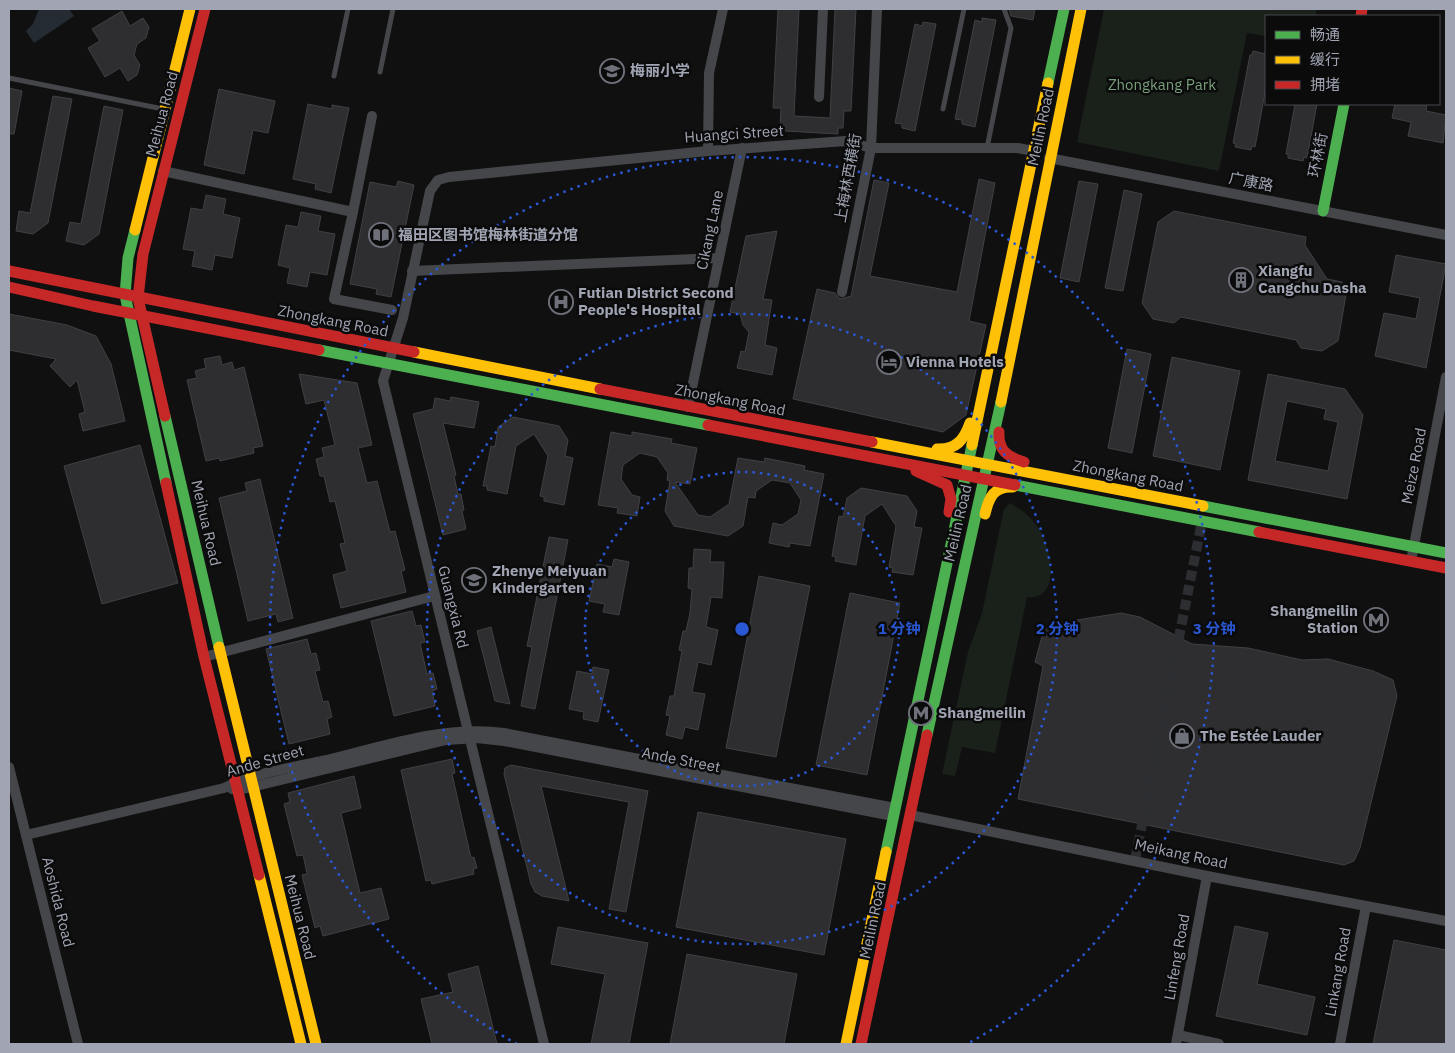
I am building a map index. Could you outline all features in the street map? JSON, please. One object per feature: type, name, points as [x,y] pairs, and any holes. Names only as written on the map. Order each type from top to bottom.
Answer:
[{"type":"main road","name":"Meihua Road","points":[[190,9],[128,258],[125,296],[204,656],[301,1044]]},
{"type":"main road","name":"Meihua Road","points":[[205,9],[143,254],[138,298],[251,782],[316,1044]]},
{"type":"main road","name":"Meilin Road","points":[[846,1044],[949,545],[980,408],[1064,9]]},
{"type":"main road","name":"Meilin Road","points":[[862,1044],[967,550],[999,412],[1049,158],[1081,9]]},
{"type":"main road","name":"环林街","points":[[1323,211],[1344,105]]},
{"type":"main road","name":"Zhongkang Road","points":[[9,271],[125,296],[688,407],[1446,553]]},
{"type":"main road","name":"Zhongkang Road","points":[[9,287],[142,315],[389,361],[685,421],[1045,489],[1446,568]]},
{"type":"main road","points":[[911,450],[925,447],[946,450],[956,447],[965,438],[970,420],[980,408]]},
{"type":"main road","points":[[999,412],[1001,425],[998,440],[1004,454],[1009,459],[1036,465],[1048,475]]},
{"type":"main road","points":[[909,463],[918,474],[944,482],[951,493],[952,500],[948,519],[949,545]]},
{"type":"main road","points":[[967,550],[982,528],[989,496],[994,490],[1006,486],[1024,489],[1045,489]]},
{"type":"street","points":[[708,151],[709,73],[722,9]]},
{"type":"street","points":[[819,97],[823,9]]},
{"type":"street","name":"上梅林西横街","points":[[842,292],[871,148],[877,9]]},
{"type":"street","points":[[372,116],[334,298],[392,310]]},
{"type":"street","name":"Huangci Street","points":[[438,180],[708,151],[846,141],[871,148],[1018,148],[1034,151]]},
{"type":"street","name":"Cikang Lane","points":[[688,407],[742,148]]},
{"type":"street","name":"广康路","points":[[1049,158],[1446,235]]},
{"type":"street","points":[[163,171],[352,212]]},
{"type":"street","name":"Guangxia Rd","points":[[438,180],[430,191],[403,318],[383,381],[385,397],[544,1044]]},
{"type":"street","points":[[412,271],[719,258]]},
{"type":"street","name":"Meize Road","points":[[1411,561],[1446,377]]},
{"type":"street","points":[[204,656],[434,596]]},
{"type":"street","name":"Ande Street","points":[[26,836],[224,788],[469,734],[504,733],[894,812]]},
{"type":"street","name":"Aoshida Road","points":[[9,767],[78,1044]]},
{"type":"street","name":"Meikang Road","points":[[910,815],[1207,876],[1446,921]]},
{"type":"street","name":"Linfeng Road","points":[[1177,1040],[1207,876]]},
{"type":"street","name":"Linkang Road","points":[[1340,1044],[1366,906]]},
{"type":"street","points":[[1177,1040],[1219,1044]]},
{"type":"lane","points":[[334,76],[348,9]]},
{"type":"lane","points":[[380,72],[393,9]]},
{"type":"lane","points":[[943,109],[964,9]]},
{"type":"lane","points":[[987,148],[1011,28],[1004,9]]},
{"type":"lane","points":[[9,78],[165,109]]},
{"type":"green space","name":"Zhongkang Park","points":[[1104,9],[1317,9],[1315,15],[1265,15],[1265,36],[1247,33],[1219,171],[1077,142]]},
{"type":"green space","points":[[1010,503],[1030,517],[1043,537],[1050,559],[1051,571],[1049,582],[1045,590],[1038,596],[1027,597],[995,753],[962,747],[955,776],[942,774],[968,652],[982,613],[1004,509]]},
{"type":"shaded area","points":[[39,9],[69,9],[74,16],[34,43],[26,31],[33,24]]},
{"type":"building","points":[[778,9],[799,9],[794,116],[830,118],[835,9],[856,9],[851,111],[844,111],[843,128],[838,128],[838,134],[785,131],[785,126],[780,126],[781,108],[773,108]]},
{"type":"building","points":[[1009,9],[1035,9],[1033,20],[1011,16]]},
{"type":"building","points":[[122,11],[130,26],[143,18],[149,27],[146,38],[137,44],[134,55],[140,65],[137,75],[128,81],[120,68],[105,77],[88,48],[100,41],[92,29]]},
{"type":"building","points":[[982,18],[996,20],[975,127],[962,124],[962,120],[955,119],[975,20],[982,22]]},
{"type":"building","points":[[923,22],[936,24],[915,131],[902,128],[902,124],[895,123],[915,24],[922,26]]},
{"type":"building","points":[[1253,51],[1265,54],[1265,92],[1255,147],[1252,146],[1251,150],[1235,147],[1236,144],[1233,143],[1250,55],[1252,55]]},
{"type":"building","points":[[9,88],[22,91],[14,134],[9,134]]},
{"type":"building","points":[[219,89],[275,101],[268,133],[253,130],[244,174],[204,165]]},
{"type":"building","points":[[53,96],[72,99],[48,223],[33,234],[16,231],[19,211],[30,213]]},
{"type":"building","points":[[308,104],[332,109],[332,105],[349,108],[331,193],[315,189],[316,184],[293,179]]},
{"type":"building","points":[[1295,105],[1317,105],[1307,158],[1304,157],[1303,161],[1288,158],[1288,154],[1286,154]]},
{"type":"building","points":[[1395,105],[1427,105],[1426,111],[1446,115],[1443,143],[1408,136],[1411,122],[1392,118]]},
{"type":"building","points":[[104,106],[123,110],[99,234],[84,245],[66,241],[70,222],[81,224]]},
{"type":"building","name":"Vienna Hotels","points":[[979,179],[995,183],[969,321],[986,325],[966,415],[943,432],[793,399],[817,289],[835,293],[840,299],[851,296],[874,180],[889,183],[870,276],[957,292]]},
{"type":"building","name":"福田区图书馆梅林街道分馆","points":[[398,181],[414,185],[391,297],[376,294],[377,289],[350,284],[370,182],[396,187]]},
{"type":"building","points":[[1079,181],[1098,184],[1079,282],[1060,278]]},
{"type":"building","points":[[1124,190],[1142,194],[1123,291],[1105,288]]},
{"type":"building","points":[[206,195],[226,199],[223,214],[240,218],[232,258],[215,255],[212,270],[192,266],[195,251],[183,249],[191,208],[203,210]]},
{"type":"building","name":"Xiangfu Cangchu Dasha","points":[[1174,211],[1306,237],[1305,245],[1327,279],[1342,282],[1347,289],[1338,341],[1322,351],[1301,348],[1296,340],[1181,317],[1174,323],[1153,319],[1142,303],[1158,222]]},
{"type":"building","points":[[301,212],[321,216],[318,231],[335,234],[327,275],[310,272],[307,287],[287,283],[290,268],[278,265],[286,225],[298,227]]},
{"type":"building","points":[[777,231],[763,299],[772,300],[765,345],[777,348],[772,375],[737,368],[741,351],[745,352],[749,332],[743,325],[740,314],[730,312],[746,236]]},
{"type":"building","points":[[1396,255],[1446,264],[1426,368],[1375,356],[1384,313],[1416,319],[1420,298],[1389,292]]},
{"type":"building","points":[[9,314],[67,325],[96,336],[111,364],[125,421],[83,431],[79,414],[85,412],[77,380],[70,387],[50,366],[56,359],[9,350]]},
{"type":"building","points":[[1127,349],[1151,354],[1132,453],[1108,448]]},
{"type":"building","points":[[220,356],[222,365],[232,362],[234,370],[244,367],[263,446],[253,448],[254,453],[220,461],[219,458],[206,461],[187,380],[197,378],[195,371],[206,368],[204,359]]},
{"type":"building","points":[[1172,357],[1240,371],[1220,470],[1153,456]]},
{"type":"building","points":[[299,374],[357,383],[372,445],[358,448],[367,483],[377,481],[390,532],[395,531],[405,570],[401,571],[406,592],[341,608],[333,575],[347,571],[340,544],[345,543],[335,501],[330,502],[324,476],[320,476],[316,459],[324,457],[322,448],[335,445],[324,400],[306,404]]},
{"type":"building","points":[[1268,374],[1345,389],[1363,415],[1347,499],[1248,480]],"holes":[[[1287,401],[1326,409],[1324,419],[1338,422],[1328,471],[1275,461]]]},
{"type":"building","points":[[451,397],[479,402],[474,428],[443,423],[456,475],[454,476],[458,494],[461,494],[466,529],[443,535],[413,414],[433,409],[435,398],[450,401]]},
{"type":"building","points":[[513,417],[559,426],[568,440],[565,456],[573,458],[564,505],[544,501],[544,497],[540,496],[548,456],[534,434],[516,446],[507,494],[487,490],[487,486],[483,486],[491,446],[495,447],[498,427]]},
{"type":"building","points":[[611,432],[632,436],[632,432],[672,439],[671,443],[697,448],[690,484],[675,482],[698,515],[710,517],[729,504],[738,458],[764,462],[765,458],[805,466],[804,470],[824,474],[810,546],[790,543],[789,547],[769,543],[773,523],[782,525],[798,514],[801,500],[790,483],[772,480],[756,491],[755,498],[748,497],[743,526],[728,536],[674,526],[665,511],[670,481],[667,480],[668,473],[657,457],[640,453],[623,465],[621,479],[632,495],[640,497],[637,516],[617,513],[618,508],[598,505]]},
{"type":"building","points":[[140,445],[178,583],[102,604],[64,466]]},
{"type":"building","points":[[260,479],[293,618],[278,622],[276,614],[248,621],[219,498],[247,491],[245,483]]},
{"type":"building","points":[[861,488],[907,496],[917,511],[914,527],[922,528],[913,575],[892,572],[893,568],[889,567],[896,526],[882,504],[865,516],[856,565],[835,561],[836,557],[832,556],[839,516],[843,517],[847,498]]},
{"type":"building","points":[[549,537],[568,540],[535,709],[521,706],[532,647],[527,646]]},
{"type":"building","points":[[694,549],[711,550],[710,562],[724,562],[722,598],[711,597],[706,627],[718,630],[711,665],[698,662],[692,692],[705,694],[698,730],[685,727],[682,739],[666,735],[670,716],[666,715],[670,696],[674,696],[682,651],[679,650],[683,631],[686,631],[690,613],[692,589],[688,588],[689,568],[693,568]]},
{"type":"building","points":[[614,559],[629,562],[619,615],[603,612],[605,604],[589,601],[597,564],[612,567]]},
{"type":"building","points":[[759,576],[810,586],[776,757],[726,748]]},
{"type":"building","points":[[850,593],[900,603],[867,775],[816,765]]},
{"type":"building","points":[[412,611],[416,626],[421,625],[425,642],[420,643],[427,674],[433,673],[437,689],[432,691],[435,706],[394,716],[371,621]]},
{"type":"building","points":[[1121,613],[1140,617],[1192,644],[1248,648],[1302,660],[1328,659],[1373,671],[1393,680],[1397,696],[1360,848],[1354,861],[1344,865],[1018,799],[1043,666],[1035,662],[1044,629],[1052,624]]},
{"type":"building","points":[[491,627],[510,704],[495,701],[477,631]]},
{"type":"building","points":[[307,639],[311,654],[316,653],[320,670],[315,671],[319,687],[323,702],[328,701],[332,717],[327,719],[330,734],[289,744],[266,649]]},
{"type":"building","points":[[593,667],[609,670],[598,722],[583,719],[584,712],[569,709],[577,671],[592,674]]},
{"type":"building","points":[[452,759],[455,773],[452,774],[471,858],[474,857],[477,868],[473,869],[474,874],[432,884],[431,880],[426,881],[401,770]]},
{"type":"building","points":[[511,765],[648,791],[626,912],[609,909],[629,802],[541,786],[569,901],[542,896],[535,892],[531,884],[504,774],[505,768]]},
{"type":"building","points":[[354,776],[361,808],[341,813],[360,893],[381,888],[389,919],[323,936],[320,926],[315,928],[302,875],[307,874],[303,855],[297,856],[284,804],[290,802],[288,793]]},
{"type":"building","points":[[698,812],[846,839],[824,955],[676,927]]},
{"type":"building","points":[[1235,926],[1268,933],[1257,984],[1315,997],[1307,1035],[1216,1016]]},
{"type":"building","points":[[558,927],[648,943],[629,1044],[591,1044],[605,974],[551,964]]},
{"type":"building","points":[[1394,940],[1446,950],[1446,1044],[1373,1044]]},
{"type":"building","points":[[687,954],[797,974],[784,1044],[670,1044]]},
{"type":"building","points":[[478,966],[497,1044],[432,1044],[421,999],[453,992],[448,974]]},
{"type":"tunnel","points":[[1135,860],[1202,521]]},
{"type":"traffic: fast","points":[[1048,83],[1064,9]]},
{"type":"traffic: fast","points":[[1323,211],[1344,105]]},
{"type":"traffic: fast","points":[[135,230],[128,258],[125,295],[166,483]]},
{"type":"traffic: fast","points":[[319,350],[708,425]]},
{"type":"traffic: fast","points":[[927,735],[1001,402]]},
{"type":"traffic: fast","points":[[165,416],[219,647]]},
{"type":"traffic: fast","points":[[886,852],[972,445]]},
{"type":"traffic: fast","points":[[1015,485],[1259,532]]},
{"type":"traffic: fast","points":[[1203,506],[1446,553]]},
{"type":"traffic: slow","points":[[135,230],[190,9]]},
{"type":"traffic: slow","points":[[1001,402],[1081,9]]},
{"type":"traffic: slow","points":[[972,445],[1048,83]]},
{"type":"traffic: slow","points":[[414,352],[600,389]]},
{"type":"traffic: slow","points":[[937,449],[949,448],[958,443],[970,423]]},
{"type":"traffic: slow","points":[[872,442],[1203,506]]},
{"type":"traffic: slow","points":[[985,514],[988,502],[993,494],[1001,488],[1013,487]]},
{"type":"traffic: slow","points":[[219,647],[316,1044]]},
{"type":"traffic: slow","points":[[846,1044],[886,852]]},
{"type":"traffic: slow","points":[[259,875],[301,1044]]},
{"type":"traffic: jam","points":[[165,416],[138,298],[143,254],[205,9]]},
{"type":"traffic: jam","points":[[1361,15],[1362,9]]},
{"type":"traffic: jam","points":[[9,271],[414,352]]},
{"type":"traffic: jam","points":[[9,287],[93,306],[319,350]]},
{"type":"traffic: jam","points":[[600,389],[872,442]]},
{"type":"traffic: jam","points":[[708,425],[1015,485]]},
{"type":"traffic: jam","points":[[999,432],[1000,444],[1005,452],[1013,458],[1024,462]]},
{"type":"traffic: jam","points":[[916,471],[947,485],[951,499],[949,512]]},
{"type":"traffic: jam","points":[[166,483],[204,657],[259,875]]},
{"type":"traffic: jam","points":[[1259,532],[1446,568]]},
{"type":"traffic: jam","points":[[861,1044],[927,735]]},
{"type":"place","name":"梅丽小学","points":[[612,71]]},
{"type":"place","name":"福田区图书馆梅林街道分馆","points":[[381,235]]},
{"type":"place","name":"Xiangfu Cangchu Dasha","points":[[1241,280]]},
{"type":"place","name":"Futian District Second People's Hospital","points":[[561,302]]},
{"type":"place","name":"Vienna Hotels","points":[[889,362]]},
{"type":"place","name":"Zhenye Meiyuan Kindergarten","points":[[474,580]]},
{"type":"place","name":"Shangmeilin Station","points":[[1376,620]]},
{"type":"place","name":"Shangmeilin","points":[[921,713]]},
{"type":"place","name":"The Estée Lauder","points":[[1182,736]]}]
